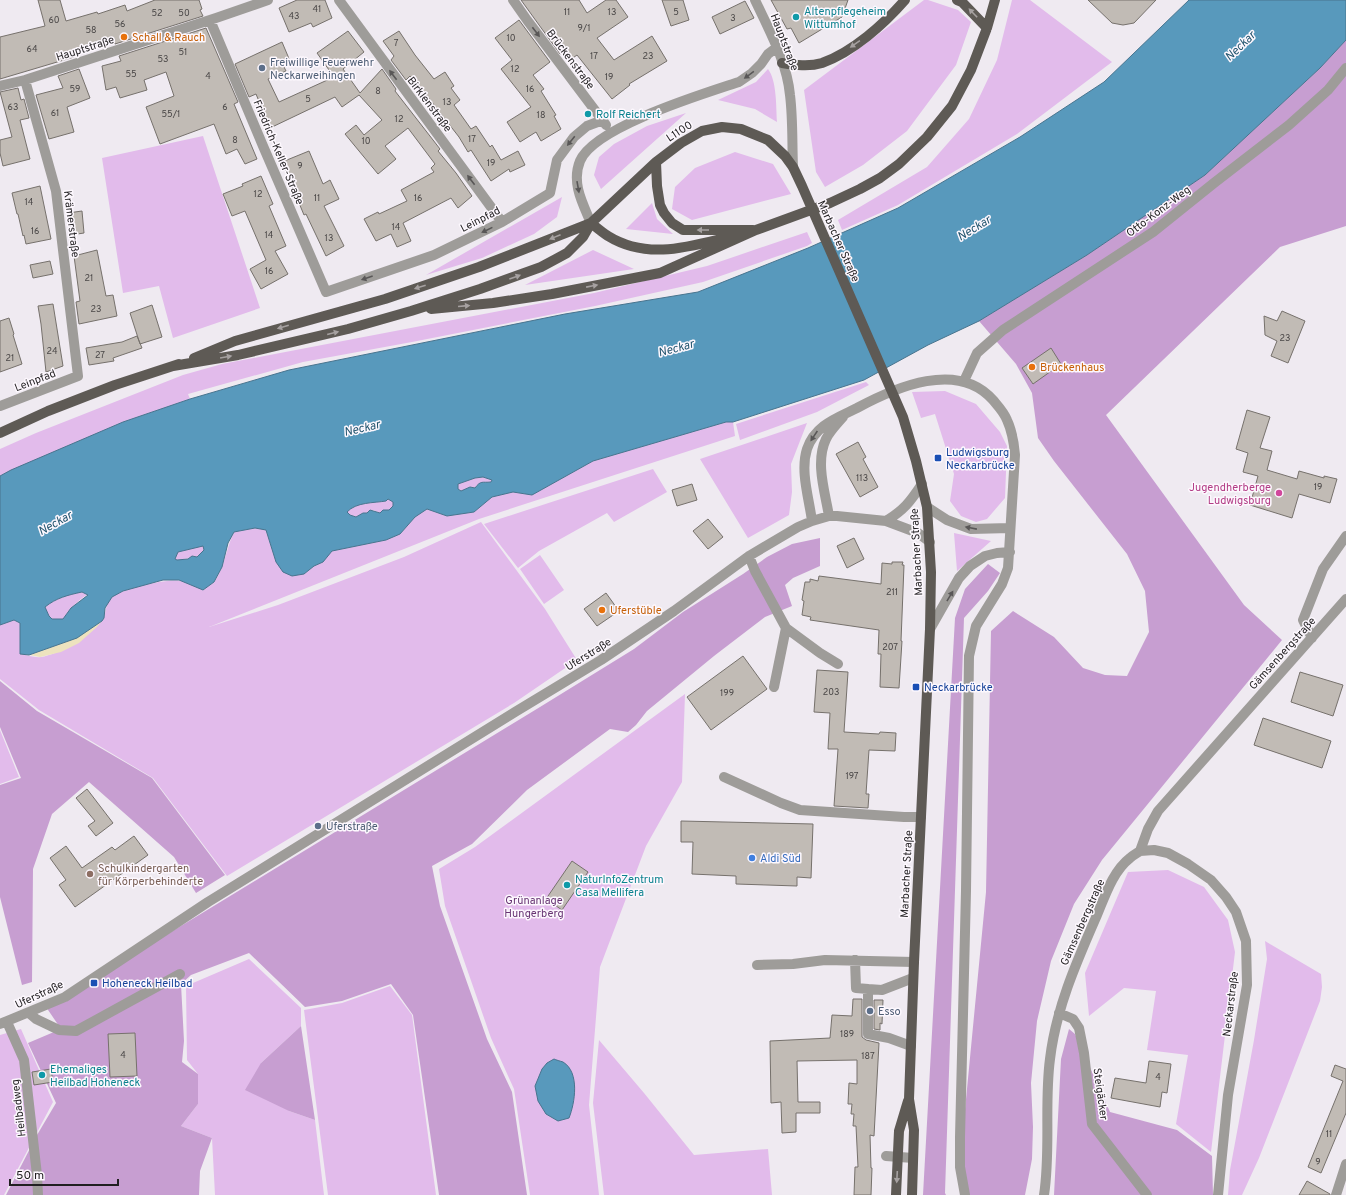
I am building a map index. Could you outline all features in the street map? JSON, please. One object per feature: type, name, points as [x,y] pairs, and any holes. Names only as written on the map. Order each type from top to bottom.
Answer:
[{"type":"main road","points":[[782,63],[808,66],[821,63],[839,55],[857,44],[895,11],[905,0]]},
{"type":"main road","points":[[957,0],[962,2],[987,28]]},
{"type":"main road","points":[[411,311],[493,303],[552,294],[660,273],[756,230],[842,198],[880,178],[899,164],[927,137],[952,106],[971,70],[987,28],[995,0]]},
{"type":"main road","name":"L1100","points":[[591,223],[656,162],[681,143],[702,131],[722,127],[741,129],[768,140],[785,156],[793,167]]},
{"type":"main road","points":[[656,162],[660,206],[672,223],[683,230],[756,230]]},
{"type":"main road","name":"Marbacher Straße","points":[[793,167],[902,417],[916,461],[927,507],[930,542],[930,629],[908,1099],[899,1131],[896,1195]]},
{"type":"main road","points":[[591,223],[607,236],[620,243],[634,248],[656,250],[684,248],[756,230]]},
{"type":"main road","points":[[174,366],[295,342],[411,311],[480,289],[541,267],[567,253],[582,237],[591,223]]},
{"type":"main road","points":[[0,433],[48,410],[100,390],[174,366],[235,341],[384,298],[479,267],[591,223]]},
{"type":"main road","name":"Marbacher Straße","points":[[908,1099],[914,1130],[912,1195]]},
{"type":"street","name":"Hauptstraße","points":[[0,86],[24,80],[268,0]]},
{"type":"street","name":"Birklenstraße","points":[[339,0],[502,222]]},
{"type":"street","name":"Brückenstraße","points":[[513,0],[612,132]]},
{"type":"street","name":"Hauptstraße","points":[[755,0],[782,63],[790,95],[793,167]]},
{"type":"street","name":"Friedrich-Keller-Straße","points":[[210,20],[326,292]]},
{"type":"street","points":[[591,223],[579,196],[576,179],[579,163],[583,154],[589,147],[612,132],[643,117],[739,82],[752,73],[768,54],[776,48]]},
{"type":"street","name":"Otto-Konz-Weg","points":[[964,381],[977,353],[1003,330],[1153,232],[1289,125],[1328,90],[1346,68]]},
{"type":"street","name":"Krämerstraße","points":[[24,80],[56,191],[78,376]]},
{"type":"street","name":"Leinpfad","points":[[326,292],[434,255],[502,222],[550,193],[557,160],[574,137],[587,126],[603,120]]},
{"type":"street","name":"Leinpfad","points":[[1,402],[78,376]]},
{"type":"street","points":[[812,521],[805,466],[808,448],[818,431],[826,423],[908,385],[949,379],[964,381],[976,386],[989,395],[1007,419],[1013,438],[1015,455],[1008,568],[1004,580],[976,626],[969,656],[966,883],[960,1137],[960,1167],[965,1195]]},
{"type":"street","points":[[829,516],[822,469],[823,448],[832,429],[846,414]]},
{"type":"street","points":[[886,521],[898,514],[909,504],[922,484]]},
{"type":"street","points":[[927,507],[948,520],[971,529],[1010,528]]},
{"type":"street","name":"Uferstraße","points":[[4,1023],[65,997],[208,902],[600,660],[674,611],[749,556],[773,541],[812,521],[829,516],[838,516],[886,521],[918,533],[930,542]]},
{"type":"street","points":[[1312,638],[1304,620],[1323,569],[1346,536]]},
{"type":"street","points":[[930,629],[960,578],[970,566],[984,556],[1010,552]]},
{"type":"street","points":[[749,556],[755,571],[786,628],[820,653],[838,664]]},
{"type":"street","name":"Gämsenbergstraße","points":[[1044,1195],[1047,1166],[1046,1128],[1050,1058],[1059,1013],[1076,963],[1109,886],[1130,858],[1140,851],[1148,829],[1158,811],[1346,598]]},
{"type":"street","points":[[774,687],[786,628]]},
{"type":"street","points":[[724,777],[780,803],[800,810],[921,817]]},
{"type":"street","name":"Neckarstraße","points":[[1140,851],[1154,850],[1168,853],[1188,864],[1211,880],[1226,897],[1236,912],[1246,942],[1246,985],[1228,1095],[1218,1195]]},
{"type":"street","points":[[757,965],[793,964],[825,960],[914,962]]},
{"type":"street","points":[[855,960],[856,988],[882,990],[913,978]]},
{"type":"street","points":[[29,1013],[36,1019],[59,1030],[76,1031],[180,974]]},
{"type":"street","points":[[868,989],[868,1034],[889,1038],[911,1046]]},
{"type":"street","name":"Steigäcker","points":[[1059,1013],[1073,1019],[1079,1028],[1084,1053],[1092,1124],[1147,1195]]},
{"type":"street","name":"Heilbadweg","points":[[4,1023],[24,1060],[38,1195]]},
{"type":"street","points":[[886,1156],[913,1158]]},
{"type":"street","points":[[1336,1195],[1346,1164]]},
{"type":"green space","points":[[924,0],[958,10],[971,22],[956,65],[907,131],[863,165],[825,187],[816,172],[804,90]]},
{"type":"green space","points":[[1012,0],[1030,0],[1112,62],[1017,134],[898,205],[842,230],[838,220],[927,167],[969,119],[997,60]]},
{"type":"green space","points":[[768,69],[775,87],[777,122],[755,109],[718,100],[756,82]]},
{"type":"green space","points":[[686,113],[601,189],[594,175],[599,157],[614,144],[647,126]]},
{"type":"green space","points":[[203,136],[260,308],[173,338],[159,286],[123,293],[102,158]]},
{"type":"green space","points":[[735,152],[773,164],[791,194],[692,220],[672,209],[675,187],[695,168]]},
{"type":"green space","points":[[562,197],[557,217],[534,234],[482,258],[426,275]]},
{"type":"green space","points":[[652,203],[657,219],[673,234],[626,229]]},
{"type":"green space","points":[[807,232],[812,243],[807,246],[703,282],[595,306],[303,362],[188,394],[190,399],[123,422],[0,476],[0,449],[36,433],[183,375],[222,364],[594,293],[707,266]]},
{"type":"green space","points":[[593,250],[634,269],[525,285]]},
{"type":"green space","points":[[866,382],[869,385],[817,412],[740,440],[736,424]]},
{"type":"green space","points":[[945,391],[976,404],[1000,432],[1007,446],[1005,498],[987,519],[976,522],[961,516],[950,501],[954,474],[935,414],[921,418],[912,392]]},
{"type":"green space","points":[[726,422],[733,422],[735,436],[479,519],[209,627],[278,605],[404,557],[481,522],[545,609],[577,660],[514,703],[227,876],[153,778],[39,710],[0,679],[0,625],[14,620],[20,623],[20,654],[39,657],[57,652],[84,637],[99,625],[103,619],[109,600],[117,594],[145,585],[174,580],[186,582],[203,590],[213,583],[220,573],[234,532],[255,528],[266,530],[276,562],[304,574],[314,566],[321,563],[332,551],[386,540],[400,534],[415,517],[427,509],[447,516],[474,512],[492,497],[513,492],[532,495],[593,461]]},
{"type":"green space","points":[[807,423],[791,464],[792,492],[789,515],[748,538],[700,459]]},
{"type":"green space","points":[[653,469],[667,492],[614,522],[607,513],[539,551],[518,568],[484,524]]},
{"type":"green space","points":[[483,477],[492,480],[491,482],[480,483],[475,488],[470,487],[461,491],[458,489],[458,484]]},
{"type":"green space","points":[[388,499],[393,502],[393,506],[389,510],[383,510],[380,513],[373,510],[367,514],[363,513],[356,517],[347,512],[355,506],[386,501]]},
{"type":"green space","points":[[954,533],[991,541],[957,571]]},
{"type":"green space","points":[[203,545],[204,550],[197,557],[175,559],[178,552]]},
{"type":"green space","points":[[540,555],[564,590],[544,604],[520,569]]},
{"type":"green space","points":[[82,592],[88,594],[80,599],[63,620],[52,619],[49,616],[45,607],[53,601]]},
{"type":"green space","name":"Grünanlage Hungerberg","points":[[685,694],[682,782],[646,846],[600,967],[589,1105],[599,1195],[530,1195],[514,1089],[491,1038],[445,906],[439,869],[475,847]]},
{"type":"green space","points":[[0,730],[19,777],[0,784]]},
{"type":"green space","points":[[1168,870],[1204,887],[1228,920],[1235,952],[1211,1152],[1176,1124],[1188,1055],[1147,1050],[1156,991],[1124,988],[1089,1016],[1085,973],[1128,872]]},
{"type":"green space","points":[[1265,941],[1321,974],[1322,987],[1320,1001],[1259,1158],[1242,1195],[1228,1195],[1230,1170],[1267,959]]},
{"type":"green space","points":[[249,959],[301,1008],[301,1026],[261,1063],[289,1111],[315,1120],[324,1195],[215,1195],[212,1138],[181,1126],[198,1104],[198,1074],[187,1060],[186,986]]},
{"type":"green space","points":[[390,986],[412,1015],[436,1195],[328,1195],[304,1010],[342,1003]]},
{"type":"green space","points":[[21,1029],[53,1102],[4,1195],[0,1195],[0,1035]]},
{"type":"green space","points":[[599,1040],[694,1155],[768,1149],[772,1195],[604,1195],[593,1103]]},
{"type":"shaded area","points":[[1346,40],[1346,226],[1280,247],[1106,415],[1244,605],[1282,640],[1102,860],[1074,904],[1051,961],[1037,1021],[1031,1083],[1033,1127],[1032,1159],[1025,1195],[967,1195],[961,1151],[986,892],[991,631],[1013,611],[1054,637],[1083,668],[1105,675],[1127,676],[1149,632],[1145,591],[1127,554],[1054,461],[1038,438],[1032,393],[1016,364],[979,321],[1087,255],[1205,175],[1320,68]]},
{"type":"shaded area","points":[[820,538],[820,566],[793,578],[785,585],[792,606],[765,617],[714,656],[647,711],[636,725],[628,732],[610,729],[527,790],[472,844],[432,866],[440,906],[487,1039],[512,1092],[527,1195],[439,1195],[413,1015],[391,984],[342,1001],[305,1007],[249,953],[191,975],[181,984],[184,1041],[182,1062],[198,1074],[198,1104],[181,1126],[212,1138],[200,1171],[199,1195],[6,1195],[37,1135],[56,1103],[28,1043],[61,1029],[44,1004],[153,943],[634,649],[683,612],[767,557],[792,544]]},
{"type":"shaded area","points":[[988,564],[1000,573],[988,591],[964,618],[946,1195],[923,1195],[955,618],[965,589]]},
{"type":"shaded area","points":[[0,681],[37,711],[152,778],[225,875],[196,893],[174,857],[89,782],[52,814],[33,869],[32,982],[22,985],[0,897],[0,785],[21,778],[0,727]]},
{"type":"shaded area","points":[[301,1026],[315,1120],[289,1111],[245,1090],[261,1063]]},
{"type":"shaded area","points":[[1069,1029],[1075,1034],[1110,1112],[1177,1130],[1212,1156],[1213,1195],[1054,1195],[1061,1059]]},
{"type":"sand","points":[[102,621],[79,643],[61,652],[40,657],[30,655],[77,638]]},
{"type":"water","name":"Neckar","points":[[1189,0],[1346,0],[1346,40],[1320,68],[1205,175],[1087,255],[979,321],[928,345],[864,380],[733,422],[726,422],[593,461],[532,495],[513,492],[492,497],[474,512],[447,516],[427,509],[415,517],[400,534],[386,540],[332,551],[323,562],[314,566],[304,574],[292,576],[283,572],[276,562],[266,530],[255,528],[234,532],[228,543],[222,567],[214,582],[203,590],[179,580],[163,580],[123,591],[112,597],[105,608],[104,618],[102,621],[77,638],[29,655],[20,654],[20,623],[14,620],[0,625],[0,476],[11,470],[123,422],[190,399],[289,370],[565,314],[698,292],[808,248],[898,208],[1020,137],[1104,82]],"holes":[[[483,477],[492,480],[491,482],[480,483],[475,488],[470,487],[461,491],[458,489],[458,484]],[[388,499],[393,502],[393,506],[389,510],[383,510],[380,513],[370,510],[367,513],[363,513],[356,517],[347,512],[355,506],[386,501]],[[203,546],[204,550],[197,557],[192,556],[188,559],[177,560],[175,559],[178,552]],[[82,592],[88,595],[71,608],[63,619],[52,619],[45,607],[58,599]]]},
{"type":"water","points":[[554,1059],[563,1062],[568,1067],[572,1073],[575,1088],[569,1118],[558,1121],[546,1114],[538,1101],[535,1086],[542,1069],[547,1063]]},
{"type":"building","points":[[38,0],[60,0],[66,21],[97,12],[98,14],[125,5],[127,11],[155,0],[199,0],[202,9],[200,10],[203,16],[115,44],[114,40],[72,52],[74,57],[0,79],[0,37],[45,26]]},
{"type":"building","points":[[297,0],[325,0],[332,18],[313,27],[311,23],[289,32],[279,8]]},
{"type":"building","points":[[521,0],[579,0],[587,13],[606,0],[616,0],[628,17],[597,38],[614,60],[652,36],[667,61],[629,84],[630,85],[612,99],[577,55],[570,60],[564,51],[560,54]]},
{"type":"building","points":[[662,0],[683,0],[689,20],[671,26]]},
{"type":"building","points":[[771,0],[848,0],[842,17],[799,43],[791,28],[787,29]]},
{"type":"building","points":[[1088,0],[1156,0],[1134,23],[1123,25],[1112,23]]},
{"type":"building","points":[[745,1],[754,18],[720,34],[712,17]]},
{"type":"building","points":[[519,20],[550,62],[533,75],[544,89],[541,91],[556,115],[554,116],[561,129],[541,141],[536,132],[520,142],[507,122],[531,107],[501,69],[512,60],[495,38]]},
{"type":"building","points":[[206,28],[238,102],[234,104],[257,159],[245,164],[237,149],[226,154],[214,124],[160,144],[146,107],[174,96],[166,72],[144,80],[147,90],[120,98],[116,87],[106,90],[102,66],[121,61],[119,56]]},
{"type":"building","points":[[348,31],[364,52],[343,69],[360,93],[382,69],[396,89],[395,91],[440,149],[438,151],[472,196],[458,208],[451,198],[403,223],[411,241],[397,247],[391,234],[376,241],[364,219],[407,201],[401,190],[434,172],[431,168],[435,164],[408,128],[385,146],[396,159],[378,174],[345,134],[356,125],[364,135],[382,120],[359,95],[342,107],[335,97],[270,128],[256,94],[249,97],[235,64],[282,42],[290,61],[283,65],[286,71],[268,79],[279,102],[334,77],[317,53]]},
{"type":"building","points":[[399,31],[415,55],[434,79],[445,72],[454,86],[451,88],[460,100],[454,105],[471,129],[476,126],[490,147],[492,145],[501,160],[518,151],[525,165],[510,172],[509,169],[491,181],[471,150],[468,152],[459,137],[420,87],[410,76],[406,80],[391,60],[394,56],[383,41]]},
{"type":"building","points":[[79,69],[90,98],[67,107],[74,132],[49,139],[36,95],[63,88],[58,76]]},
{"type":"building","points":[[18,88],[21,100],[24,99],[29,118],[20,120],[30,159],[3,166],[0,153],[0,140],[12,137],[0,92]]},
{"type":"building","points":[[309,151],[323,184],[330,180],[339,199],[324,206],[344,246],[326,256],[306,214],[304,215],[282,162]]},
{"type":"building","points":[[261,176],[273,204],[269,206],[286,246],[275,251],[288,274],[261,289],[250,269],[266,260],[245,211],[232,216],[223,194],[243,186],[242,184]]},
{"type":"building","points":[[40,186],[51,239],[26,244],[12,193]]},
{"type":"building","points":[[82,211],[84,233],[71,235],[68,213]]},
{"type":"building","points":[[97,250],[106,296],[113,295],[117,316],[79,324],[76,302],[80,301],[74,256]]},
{"type":"building","points":[[50,261],[53,274],[33,278],[30,265]]},
{"type":"building","points":[[53,304],[63,366],[46,372],[38,306]]},
{"type":"building","points":[[152,305],[162,337],[140,344],[130,313]]},
{"type":"building","points":[[1282,311],[1305,321],[1288,363],[1271,356],[1277,341],[1265,335],[1264,316],[1277,321]]},
{"type":"building","points":[[9,318],[22,364],[0,372],[0,321]]},
{"type":"building","points":[[137,336],[142,348],[113,358],[114,361],[89,365],[86,348],[122,342]]},
{"type":"building","points":[[1051,348],[1061,364],[1033,384],[1022,368]]},
{"type":"building","points":[[1247,410],[1270,417],[1260,448],[1272,451],[1267,470],[1297,479],[1299,471],[1324,478],[1324,476],[1337,479],[1330,503],[1299,494],[1292,518],[1250,505],[1258,476],[1243,472],[1248,453],[1236,449]]},
{"type":"building","points":[[858,442],[866,457],[863,459],[878,487],[860,497],[836,454]]},
{"type":"building","points":[[692,484],[697,500],[677,506],[672,490]]},
{"type":"building","points":[[708,519],[723,537],[708,549],[693,531]]},
{"type":"building","points":[[854,538],[864,559],[847,568],[837,546]]},
{"type":"building","points":[[892,562],[903,562],[902,565],[904,565],[899,688],[880,687],[881,654],[878,654],[879,630],[810,620],[811,617],[802,615],[804,601],[802,600],[805,582],[810,582],[810,579],[818,581],[819,576],[881,584],[882,563],[892,564]]},
{"type":"building","name":"Uferstüble","points":[[606,593],[619,611],[597,626],[584,609]]},
{"type":"building","points":[[743,656],[767,689],[711,730],[687,697]]},
{"type":"building","points":[[817,670],[848,672],[844,732],[879,734],[880,732],[896,733],[895,751],[869,750],[866,794],[869,794],[868,808],[834,806],[838,749],[828,749],[830,713],[814,712]]},
{"type":"building","points":[[1300,672],[1343,685],[1333,716],[1291,702]]},
{"type":"building","points":[[1263,718],[1331,741],[1322,768],[1254,745]]},
{"type":"building","points":[[87,789],[113,823],[96,836],[88,826],[95,821],[76,798]]},
{"type":"building","name":"Aldi Süd","points":[[681,821],[813,824],[811,878],[797,877],[797,886],[736,884],[736,876],[692,874],[693,842],[681,842]]},
{"type":"building","name":"Schulkindergarten für Körperbehinderte","points":[[134,836],[148,855],[75,907],[59,885],[66,880],[50,858],[66,846],[82,868],[112,847],[115,850]]},
{"type":"building","name":"NaturInfoZentrum Casa Mellifera","points":[[572,861],[588,872],[562,910],[546,899]]},
{"type":"building","points":[[853,999],[862,999],[862,1037],[866,1040],[879,1043],[874,1136],[870,1135],[872,1168],[871,1195],[854,1195],[855,1167],[858,1167],[856,1126],[853,1126],[854,1114],[851,1114],[852,1104],[848,1104],[849,1083],[857,1084],[857,1060],[797,1061],[798,1102],[820,1102],[820,1113],[796,1113],[796,1132],[782,1133],[781,1102],[771,1103],[770,1041],[830,1038],[832,1015],[852,1016]]},
{"type":"building","points":[[874,1000],[883,1000],[882,1024],[880,1023],[880,1030],[874,1029]]},
{"type":"building","points":[[135,1033],[137,1076],[110,1077],[108,1034]]},
{"type":"building","points":[[1149,1061],[1171,1064],[1167,1093],[1162,1092],[1160,1107],[1111,1098],[1115,1078],[1146,1083]]},
{"type":"building","points":[[1335,1065],[1346,1069],[1346,1113],[1321,1173],[1308,1167],[1343,1081],[1331,1076]]},
{"type":"building","name":"Ehemaliges Heilbad Hoheneck","points":[[51,1069],[53,1082],[34,1085],[32,1072]]},
{"type":"building","points":[[1307,1181],[1330,1194],[1330,1195],[1299,1195]]},
{"type":"place","name":"Altenpflegeheim Wittumhof","points":[[796,17]]},
{"type":"place","name":"Schall & Rauch","points":[[124,37]]},
{"type":"place","name":"Freiwillige Feuerwehr Neckarweihingen","points":[[262,68]]},
{"type":"place","name":"Rolf Reichert","points":[[588,114]]},
{"type":"place","name":"Brückenhaus","points":[[1032,367]]},
{"type":"place","name":"Ludwigsburg Neckarbrücke","points":[[938,458]]},
{"type":"place","name":"Jugendherberge Ludwigsburg","points":[[1279,493]]},
{"type":"place","name":"Uferstüble","points":[[602,610]]},
{"type":"place","name":"Neckarbrücke","points":[[916,687]]},
{"type":"place","name":"Uferstraße","points":[[318,826]]},
{"type":"place","name":"Aldi Süd","points":[[752,858]]},
{"type":"place","name":"Schulkindergarten für Körperbehinderte","points":[[90,874]]},
{"type":"place","name":"NaturInfoZentrum Casa Mellifera","points":[[567,885]]},
{"type":"place","name":"Hoheneck Heilbad","points":[[94,983]]},
{"type":"place","name":"Esso","points":[[870,1011]]},
{"type":"place","name":"Ehemaliges Heilbad Hoheneck","points":[[42,1075]]}]
